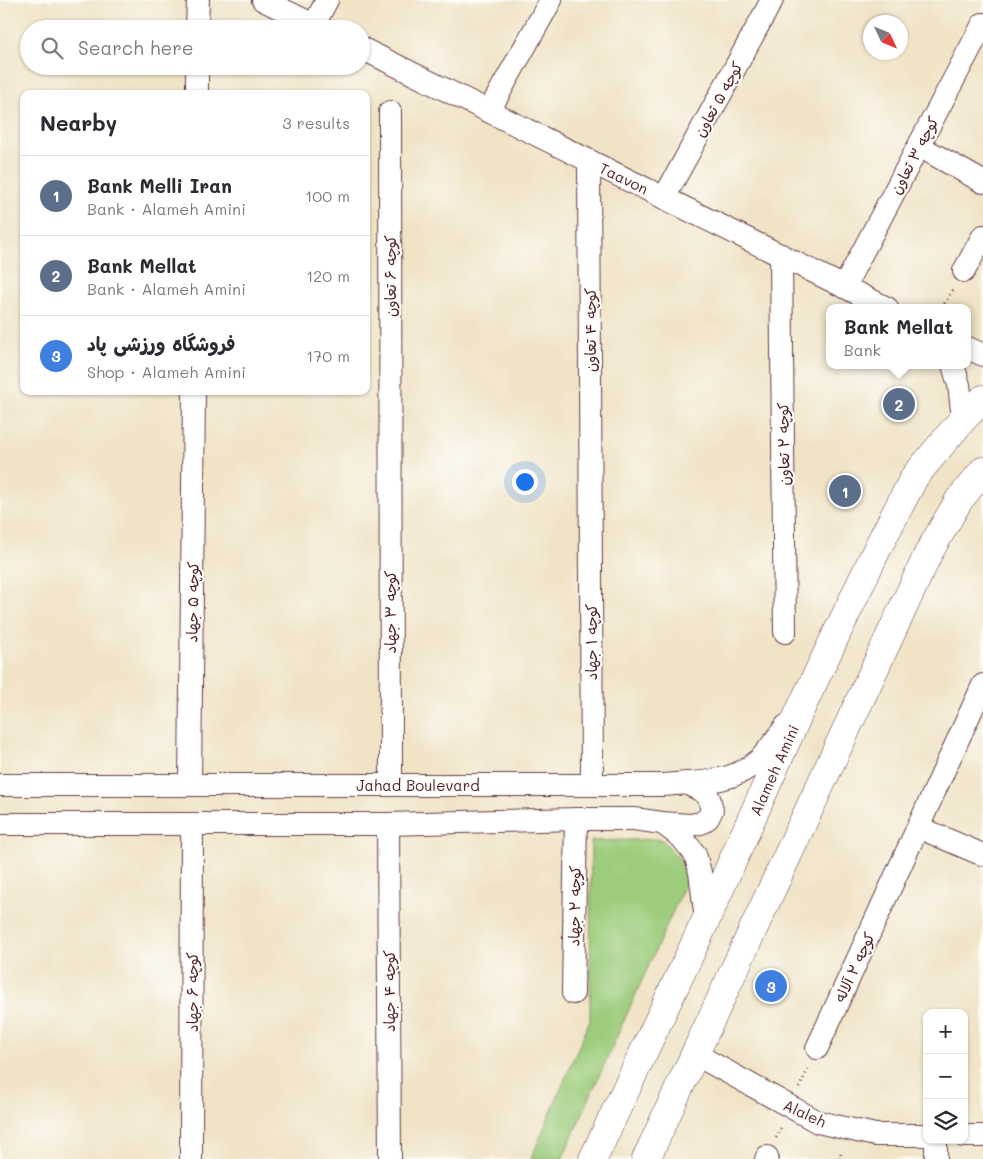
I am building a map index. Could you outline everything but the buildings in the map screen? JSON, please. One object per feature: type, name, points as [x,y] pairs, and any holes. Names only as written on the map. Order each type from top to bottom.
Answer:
[{"type":"main road","name":"Alameh Amini","points":[[593,1159],[706,920],[803,704],[879,544],[915,476],[963,419],[983,399]]},
{"type":"main road","points":[[646,1159],[929,552],[959,500],[983,471]]},
{"type":"street","points":[[197,20],[198,0]]},
{"type":"street","points":[[263,0],[304,20]]},
{"type":"street","points":[[320,20],[327,0]]},
{"type":"street","points":[[489,111],[551,0]]},
{"type":"street","name":"کوچه ۵ تعاون","points":[[664,198],[772,0]]},
{"type":"street","name":"کوچه ۳ تعاون","points":[[844,287],[983,24]]},
{"type":"street","name":"Taavon","points":[[370,52],[879,304]]},
{"type":"street","points":[[197,75],[197,90]]},
{"type":"street","name":"کوچه ۶ تعاون","points":[[390,112],[390,440]]},
{"type":"street","points":[[919,146],[983,182]]},
{"type":"street","name":"کوچه ۴ تعاون","points":[[589,161],[591,499]]},
{"type":"street","points":[[964,271],[983,236]]},
{"type":"street","name":"کوچه ۲ تعاون","points":[[781,255],[785,632]]},
{"type":"street","points":[[971,349],[983,355]]},
{"type":"street","points":[[954,369],[959,385],[963,419]]},
{"type":"street","name":"کوچه ۵ جهاد","points":[[190,785],[194,395]]},
{"type":"street","name":"کوچه ۳ جهاد","points":[[390,440],[391,785]]},
{"type":"street","name":"کوچه ۱ جهاد","points":[[591,499],[592,785]]},
{"type":"street","name":"کوچه ۲ آلاله","points":[[817,1048],[983,686]]},
{"type":"street","name":"Jahad Boulevard","points":[[0,785],[663,785],[720,780],[742,772],[760,760],[803,704]]},
{"type":"street","points":[[0,824],[388,824],[576,819],[634,819],[690,825],[701,823],[708,818],[712,810],[709,798],[704,792],[686,783]]},
{"type":"street","name":"کوچه ۲ جهاد","points":[[572,993],[576,819]]},
{"type":"street","points":[[662,823],[682,838],[695,854],[700,872],[706,920]]},
{"type":"street","name":"کوچه ۶ جهاد","points":[[191,1159],[192,824]]},
{"type":"street","name":"کوچه ۴ جهاد","points":[[388,824],[390,1159]]},
{"type":"street","points":[[918,828],[983,855]]},
{"type":"street","name":"Alaleh","points":[[695,1054],[818,1122],[875,1134],[923,1135]]},
{"type":"street","points":[[968,1136],[983,1136]]},
{"type":"street","points":[[936,1144],[936,1159]]},
{"type":"path","points":[[767,1158],[817,1048]]},
{"type":"green space","points":[[661,839],[691,871],[562,1159],[531,1159],[590,1020],[591,841]]},
{"type":"place","name":"Bank Mellat","points":[[899,404]]},
{"type":"place","name":"Bank Melli Iran","points":[[845,491]]},
{"type":"place","name":"فروشگاه ورزشی پاد","points":[[771,986]]}]
